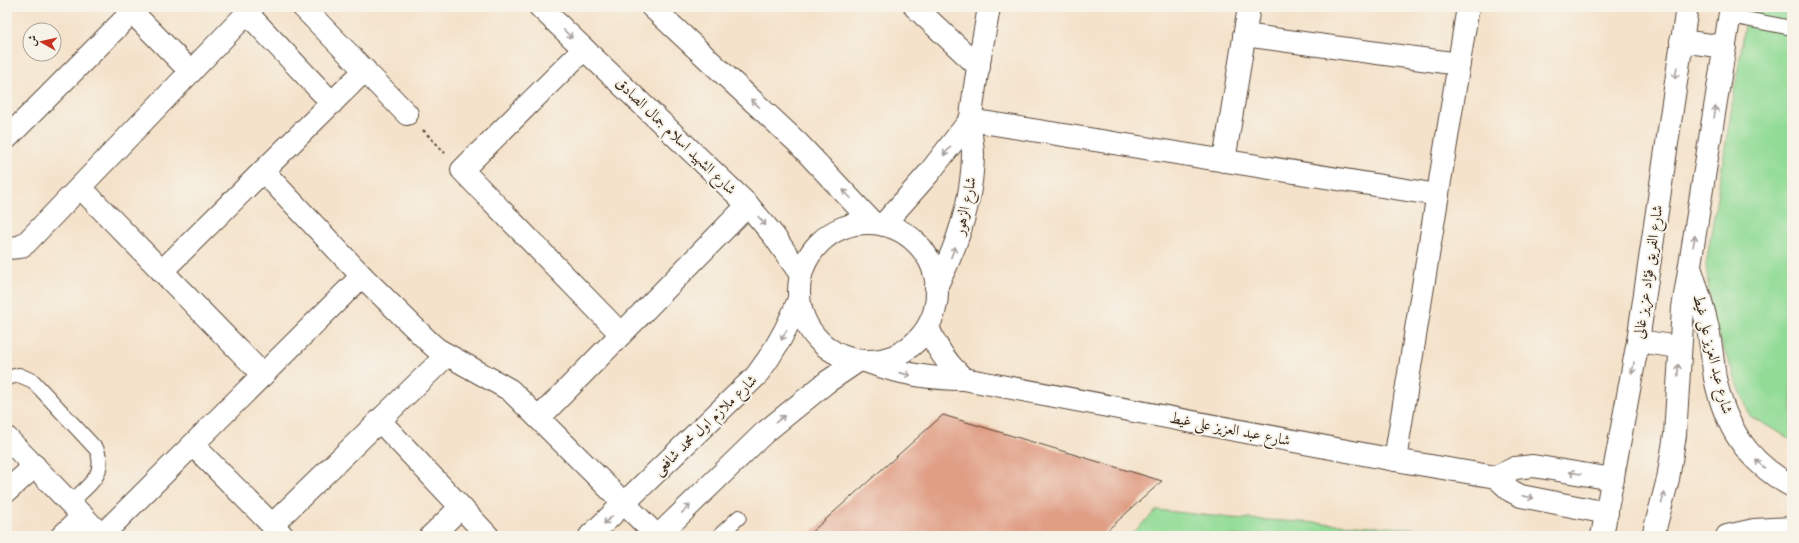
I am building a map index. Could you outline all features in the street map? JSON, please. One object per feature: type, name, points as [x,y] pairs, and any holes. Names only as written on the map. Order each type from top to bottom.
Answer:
[{"type":"street","points":[[303,7],[407,114]]},
{"type":"street","name":"شارع الشهيد اسلام جمال الصادق","points":[[540,7],[748,205],[774,236],[801,275]]},
{"type":"street","points":[[652,7],[798,143],[878,224]]},
{"type":"street","points":[[914,7],[979,67]]},
{"type":"street","name":"شارع الزهور","points":[[936,286],[955,248],[964,222],[971,188],[973,154],[970,120],[989,7]]},
{"type":"street","points":[[1224,161],[1249,7]]},
{"type":"street","points":[[1395,460],[1468,7]]},
{"type":"street","name":"شارع الفريق فؤاد عزيز غالى","points":[[1602,536],[1638,341],[1687,7]]},
{"type":"street","points":[[7,138],[132,9],[191,72]]},
{"type":"street","points":[[7,248],[20,247],[26,243],[250,10],[332,103]]},
{"type":"street","points":[[1652,536],[1668,479],[1675,435],[1679,347],[1683,308],[1730,12]]},
{"type":"street","points":[[1244,34],[1459,64]]},
{"type":"street","points":[[1681,41],[1725,48]]},
{"type":"street","points":[[584,49],[462,170],[621,334]]},
{"type":"street","points":[[162,271],[365,70]]},
{"type":"street","points":[[970,120],[1438,195]]},
{"type":"street","name":"شارع الزهور","points":[[878,224],[929,173],[970,120]]},
{"type":"street","points":[[263,171],[362,276],[429,342],[447,355],[502,384],[658,536],[764,432],[827,382],[863,361]]},
{"type":"street","points":[[80,187],[263,375]]},
{"type":"street","points":[[538,418],[748,205]]},
{"type":"street","points":[[878,224],[897,230],[920,247],[934,272],[936,301],[928,327],[916,341],[902,352],[886,360],[863,361],[840,356],[824,347],[812,333],[803,317],[799,299],[801,275],[808,257],[820,242],[836,231],[854,225],[878,224]]},
{"type":"street","name":"شارع عبد العزيز على غيط","points":[[1690,267],[1706,320],[1722,406],[1734,433],[1752,457],[1775,477],[1792,486]]},
{"type":"street","points":[[7,438],[102,536],[362,276]]},
{"type":"street","name":"شارع ملازم اول محمد شافعى","points":[[590,536],[756,376],[774,352],[789,326],[799,299]]},
{"type":"street","points":[[928,327],[942,356],[964,379]]},
{"type":"street","points":[[1638,341],[1679,347]]},
{"type":"street","points":[[193,445],[277,531],[379,420],[447,355]]},
{"type":"street","name":"شارع عبد العزيز على غيط","points":[[863,361],[886,369],[918,376],[964,379],[1395,460],[1496,477]]},
{"type":"street","points":[[379,420],[488,536]]},
{"type":"street","points":[[7,492],[35,466]]},
{"type":"street","points":[[1607,513],[1521,496],[1512,491],[1496,477],[1515,468],[1533,466],[1613,479]]},
{"type":"street","points":[[431,536],[461,507]]},
{"type":"street","points":[[62,536],[77,510]]},
{"type":"street","points":[[1727,536],[1754,530],[1792,528]]},
{"type":"lane","points":[[1730,12],[1792,28]]},
{"type":"lane","points":[[7,378],[19,375],[33,381],[97,450],[101,464],[98,476],[77,510]]},
{"type":"lane","points":[[719,536],[738,517]]},
{"type":"path","points":[[407,114],[462,170]]},
{"type":"green space","points":[[1748,7],[1792,7],[1792,440],[1750,416],[1712,319],[1706,265]]},
{"type":"green space","points":[[1157,510],[1231,518],[1478,532],[1481,536],[1129,536]]},
{"type":"building","points":[[943,415],[1162,481],[1101,536],[807,536]]}]
